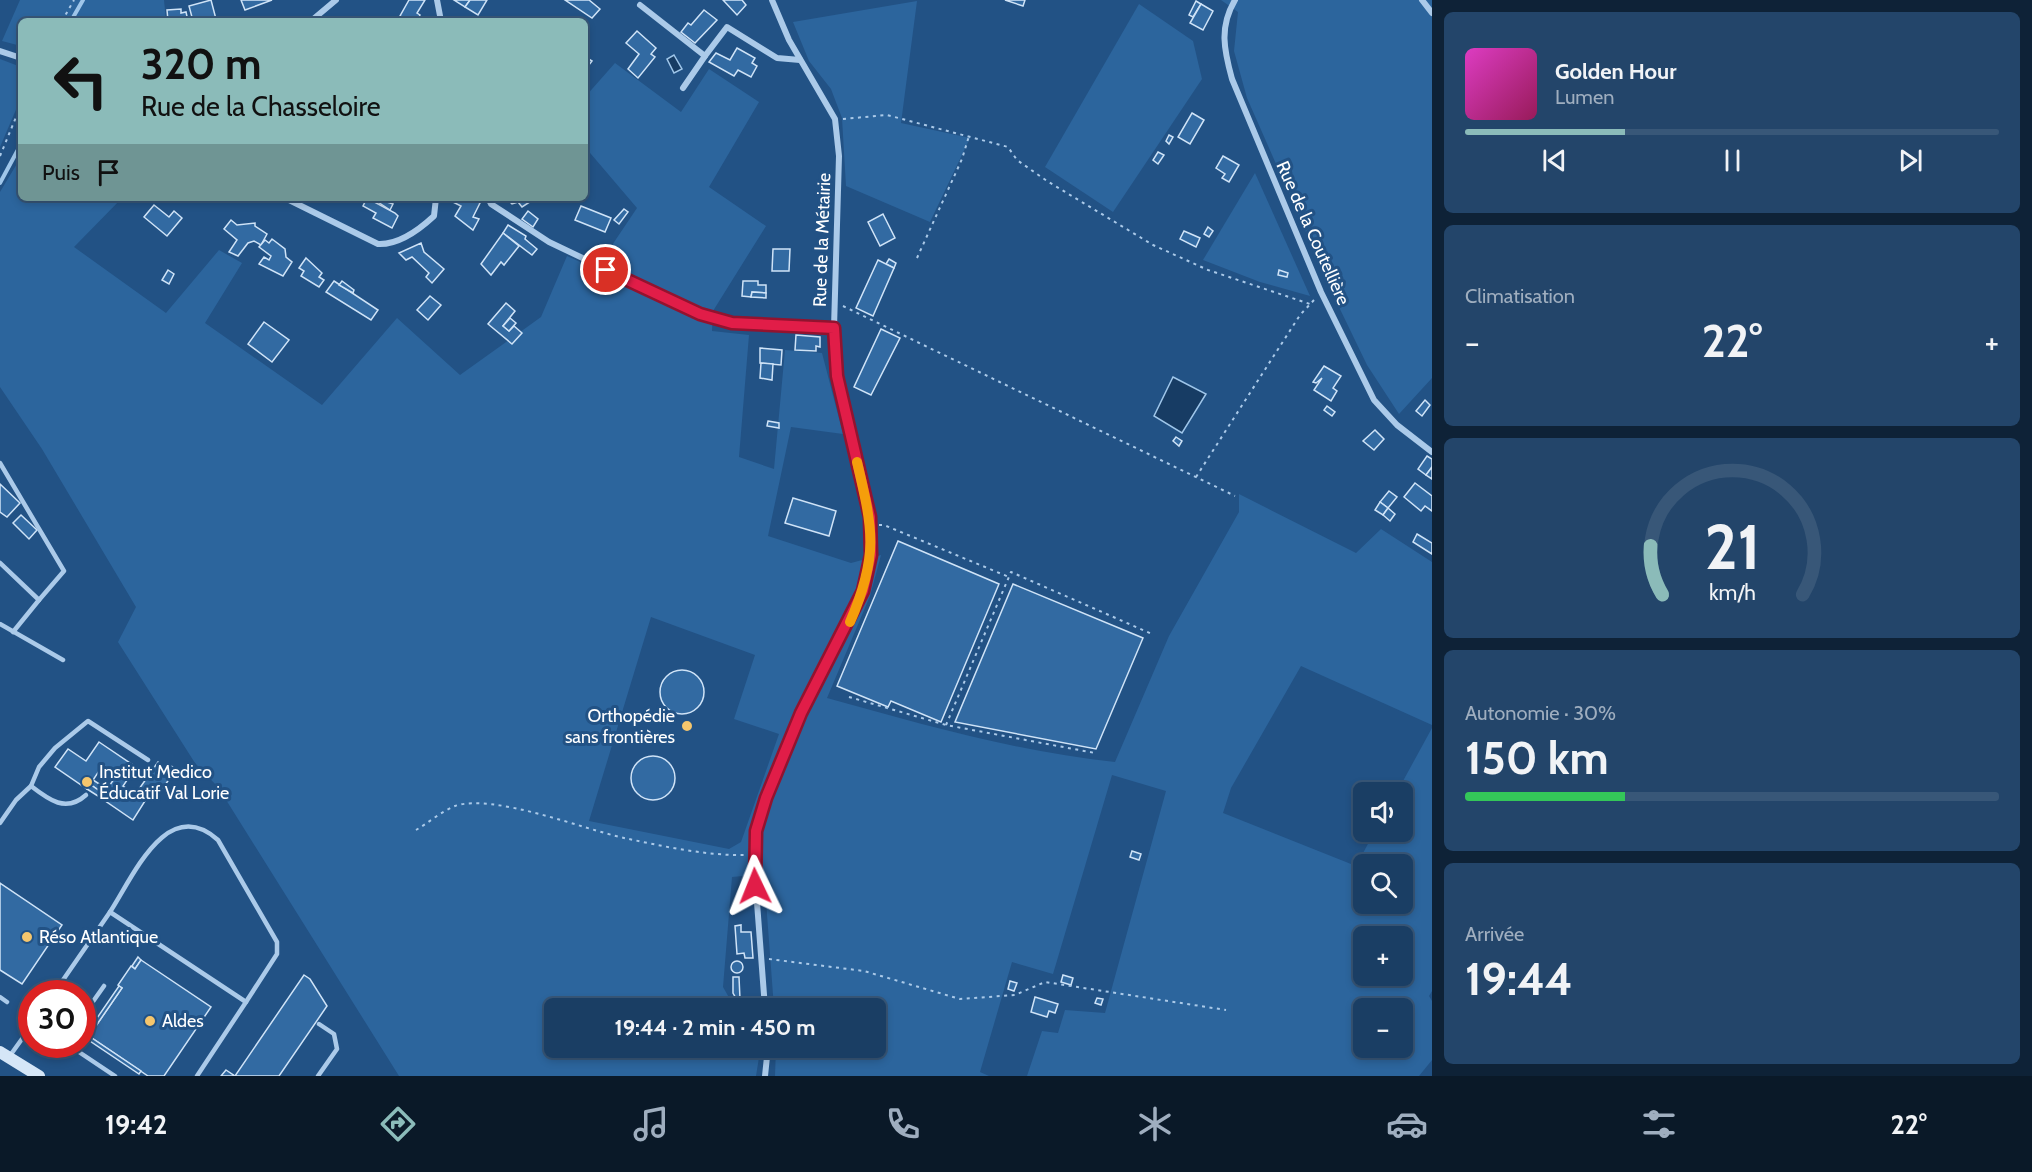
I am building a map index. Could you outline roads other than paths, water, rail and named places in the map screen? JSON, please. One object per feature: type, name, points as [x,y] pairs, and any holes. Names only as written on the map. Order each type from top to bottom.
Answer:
[{"type":"street","points":[[315,18],[336,0]]},
{"type":"street","points":[[437,0],[440,18]]},
{"type":"street","name":"Rue de la Métairie","points":[[764,998],[754,855],[756,831],[766,798],[801,713],[863,591],[871,555],[870,525],[837,376],[834,328],[840,192],[835,119],[800,60],[779,20],[772,0]]},
{"type":"street","name":"Rue de la Coutellière","points":[[1235,0],[1223,31],[1224,50],[1232,79],[1321,292],[1374,400],[1397,425],[1432,452]]},
{"type":"street","points":[[1422,0],[1432,13]]},
{"type":"street","points":[[640,5],[705,56]]},
{"type":"street","points":[[683,88],[727,27],[777,58],[800,60]]},
{"type":"street","points":[[0,51],[18,57]]},
{"type":"street","points":[[291,201],[378,244],[389,244],[424,225],[434,216],[436,201]]},
{"type":"street","points":[[490,201],[549,242],[700,314],[732,323],[834,328]]},
{"type":"street","points":[[4,1055],[39,1076]]},
{"type":"street","points":[[765,1076],[767,1058]]},
{"type":"lane","points":[[0,463],[64,571],[14,632]]},
{"type":"lane","points":[[0,563],[39,600]]},
{"type":"lane","points":[[0,624],[63,660]]},
{"type":"lane","points":[[0,823],[16,800],[31,786],[39,767],[55,748],[88,721],[148,760]]},
{"type":"lane","points":[[31,786],[57,803],[70,805],[86,795]]},
{"type":"lane","points":[[63,980],[155,842],[167,832],[190,825],[210,832],[224,850],[277,942],[276,954],[197,1076]]},
{"type":"lane","points":[[110,912],[246,1002]]},
{"type":"lane","points":[[96,997],[104,986]]},
{"type":"lane","points":[[0,998],[8,1002]]},
{"type":"lane","points":[[318,1076],[337,1049],[334,1034],[319,1024]]},
{"type":"lane","points":[[4,1055],[18,1040]]},
{"type":"lane","points":[[88,1058],[115,1076]]},
{"type":"waterway","points":[[73,18],[83,0]]},
{"type":"waterway","points":[[0,183],[18,150]]},
{"type":"place","name":"Orthopédie sans frontières","points":[[687,726]]},
{"type":"place","name":"Institut Medico Éducatif Val Lorie","points":[[87,782]]},
{"type":"place","name":"Réso Atlantique","points":[[27,937]]},
{"type":"place","name":"Aldes","points":[[150,1021]]}]
